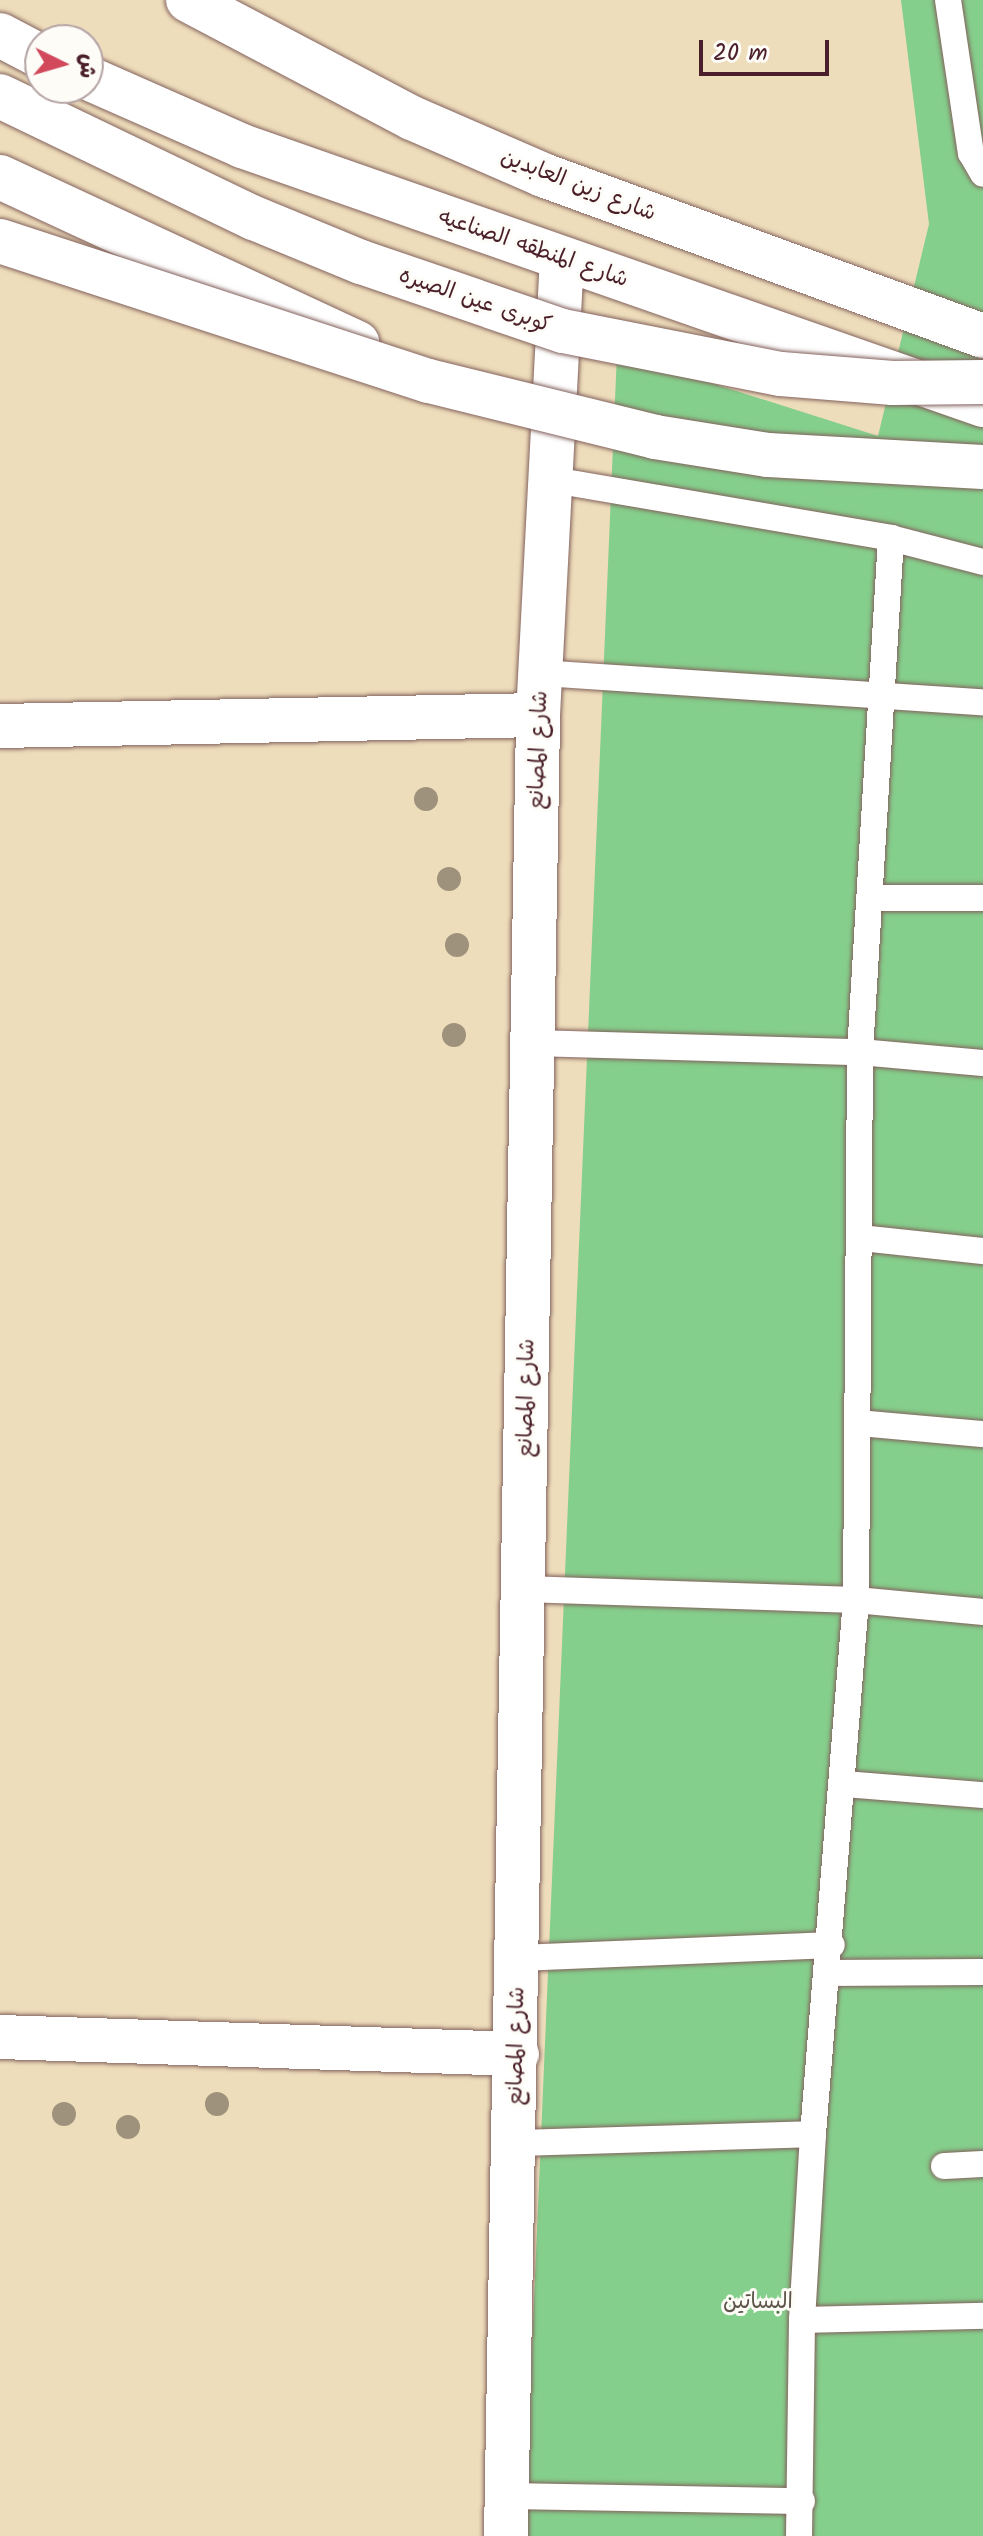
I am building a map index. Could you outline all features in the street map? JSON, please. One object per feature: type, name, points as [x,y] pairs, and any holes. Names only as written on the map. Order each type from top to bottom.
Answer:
[{"type":"main road","name":"شارع زين العابدين","points":[[188,0],[412,118],[543,175],[983,336]]},
{"type":"main road","points":[[0,35],[24,48]]},
{"type":"main road","name":"شارع المنطقه الصناعيه","points":[[104,85],[242,146],[983,405]]},
{"type":"main road","name":"كوبرى عين الصيره","points":[[0,96],[280,229],[563,331],[781,374],[893,383],[983,382]]},
{"type":"main road","points":[[0,177],[429,381]]},
{"type":"main road","points":[[0,218],[557,433]]},
{"type":"main road","points":[[0,241],[429,381],[655,437],[768,455],[983,467]]},
{"type":"main road","name":"شارع المصانع","points":[[506,2516],[519,1958],[540,694],[557,433],[562,260]]},
{"type":"main road","points":[[0,726],[540,694]]},
{"type":"main road","points":[[0,2037],[517,2054]]},
{"type":"lane","points":[[948,0],[971,153],[983,174]]},
{"type":"lane","points":[[553,480],[891,538],[983,562]]},
{"type":"lane","points":[[799,2536],[802,2501],[802,2320],[813,2134],[845,1784],[856,1600],[860,1052],[891,538]]},
{"type":"lane","points":[[540,694],[882,693],[983,702]]},
{"type":"lane","points":[[870,898],[983,898]]},
{"type":"lane","points":[[533,1043],[860,1052],[983,1063]]},
{"type":"lane","points":[[861,1238],[983,1251]]},
{"type":"lane","points":[[859,1423],[983,1434]]},
{"type":"lane","points":[[524,1589],[856,1600],[983,1612]]},
{"type":"lane","points":[[845,1784],[983,1795]]},
{"type":"lane","points":[[519,1958],[832,1945]]},
{"type":"lane","points":[[826,1973],[983,1972]]},
{"type":"lane","points":[[515,2143],[813,2134]]},
{"type":"lane","points":[[944,2166],[983,2164]]},
{"type":"lane","points":[[802,2320],[983,2316]]},
{"type":"lane","points":[[506,2516],[802,2501]]},
{"type":"green space","name":"البساتين","points":[[901,0],[983,0],[983,2536],[524,2536],[617,353],[878,436],[929,224]]}]
